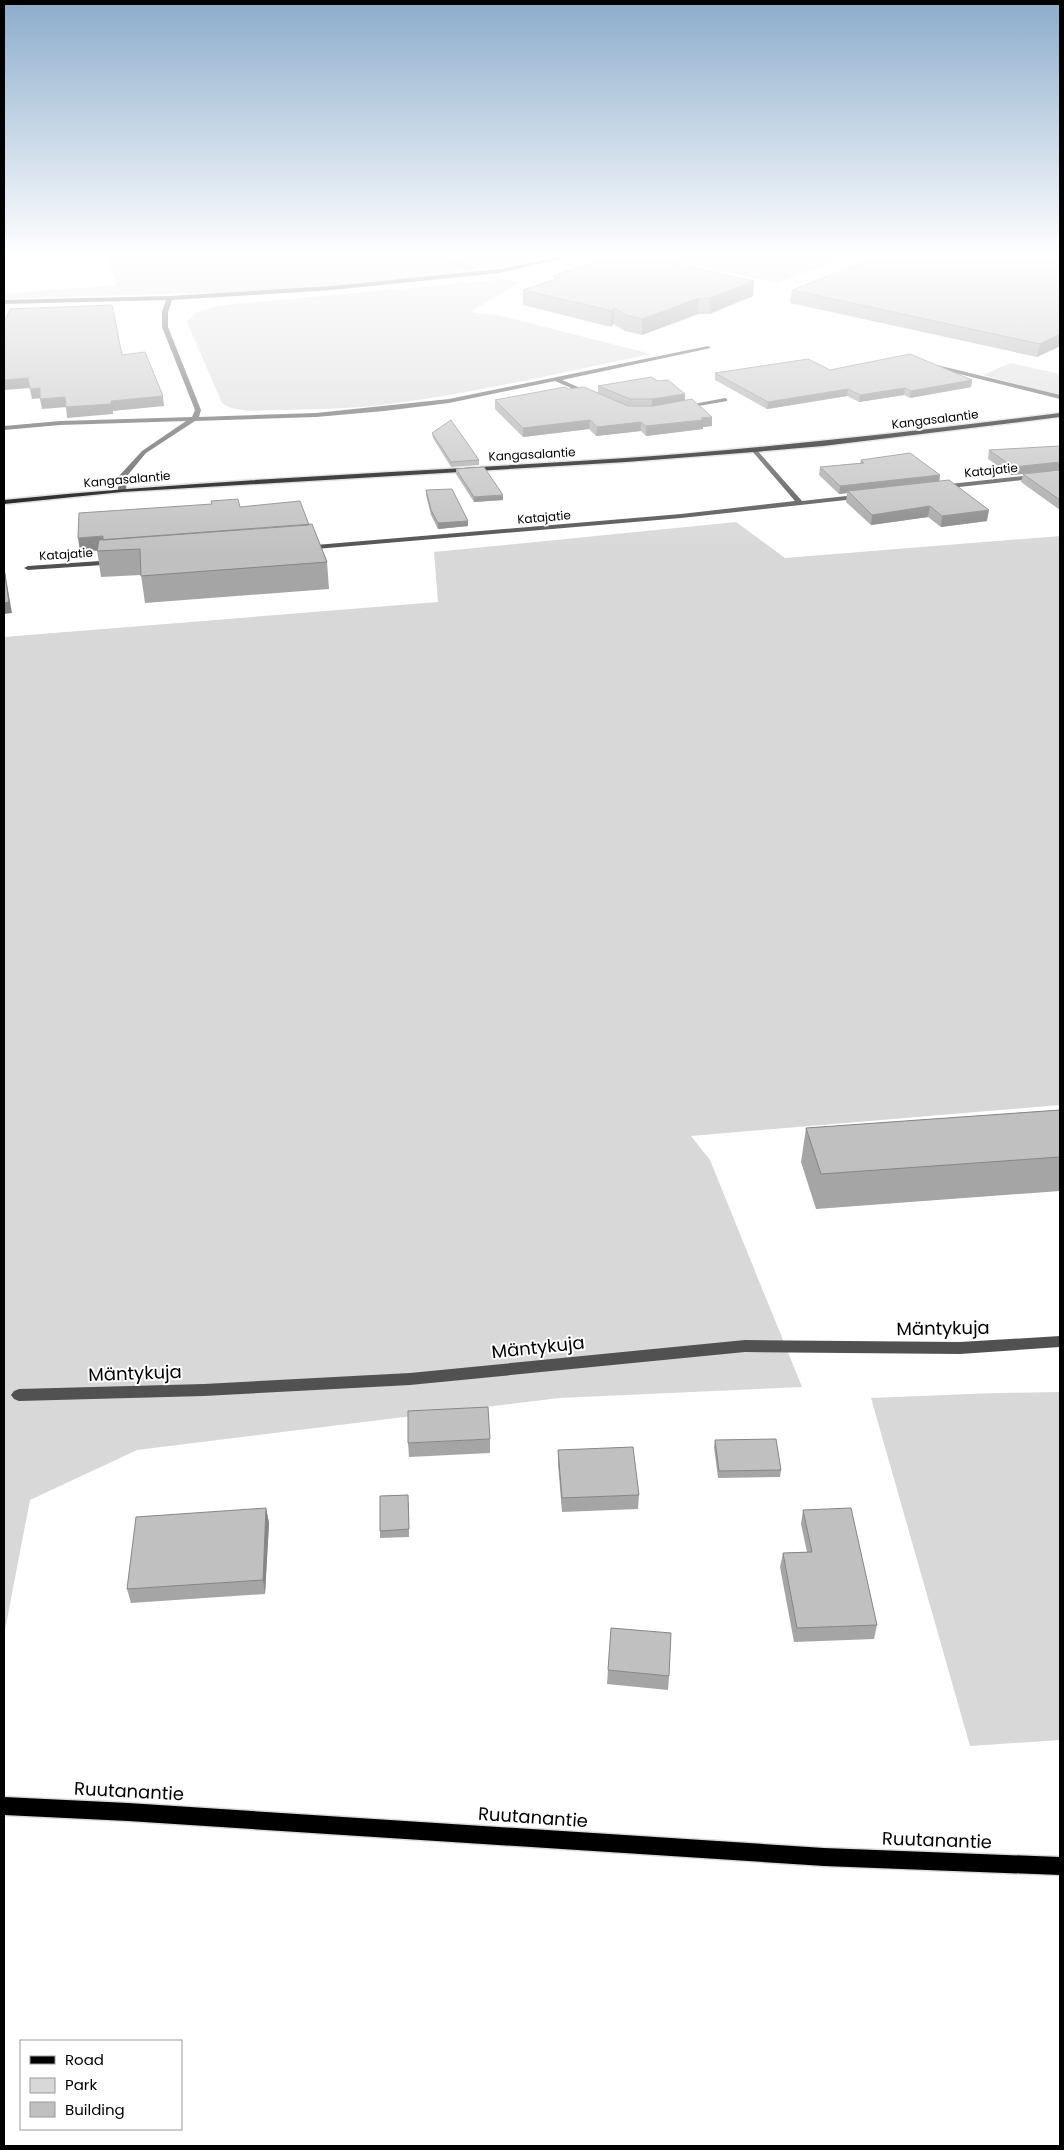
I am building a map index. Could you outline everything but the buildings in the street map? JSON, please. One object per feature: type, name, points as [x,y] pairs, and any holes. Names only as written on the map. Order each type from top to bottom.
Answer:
[{"type":"main road","name":"Kangasalantie","points":[[4,502],[122,490],[606,461],[754,450],[823,444],[1060,415]]},
{"type":"main road","name":"Ruutanantie","points":[[4,1806],[128,1812],[824,1857],[1060,1866]]},
{"type":"street","points":[[122,490],[123,476],[144,452],[196,418],[198,410],[177,354]]},
{"type":"street","points":[[4,428],[60,423],[316,414],[384,409],[449,401],[677,354]]},
{"type":"street","points":[[937,366],[1060,397]]},
{"type":"street","points":[[555,379],[600,399]]},
{"type":"street","points":[[670,409],[725,400]]},
{"type":"street","points":[[754,450],[800,503]]},
{"type":"street","name":"Katajatie","points":[[935,488],[1060,474]]},
{"type":"street","name":"Katajatie","points":[[294,548],[681,516],[877,494]]},
{"type":"street","name":"Katajatie","points":[[28,568],[125,562]]},
{"type":"street","name":"Mäntykuja","points":[[19,1395],[204,1390],[410,1379],[745,1346],[960,1348],[1060,1341]]},
{"type":"green space","points":[[201,354],[649,354],[484,389],[383,405],[250,411],[235,409],[222,403]]},
{"type":"green space","points":[[1010,363],[1060,374],[1060,396],[983,375]]},
{"type":"green space","points":[[736,522],[785,558],[1060,536],[1060,1105],[691,1136],[710,1160],[802,1387],[559,1398],[137,1450],[30,1500],[4,1635],[4,637],[438,602],[434,552]]},
{"type":"green space","points":[[1060,1392],[1060,1740],[970,1746],[871,1398]]}]
